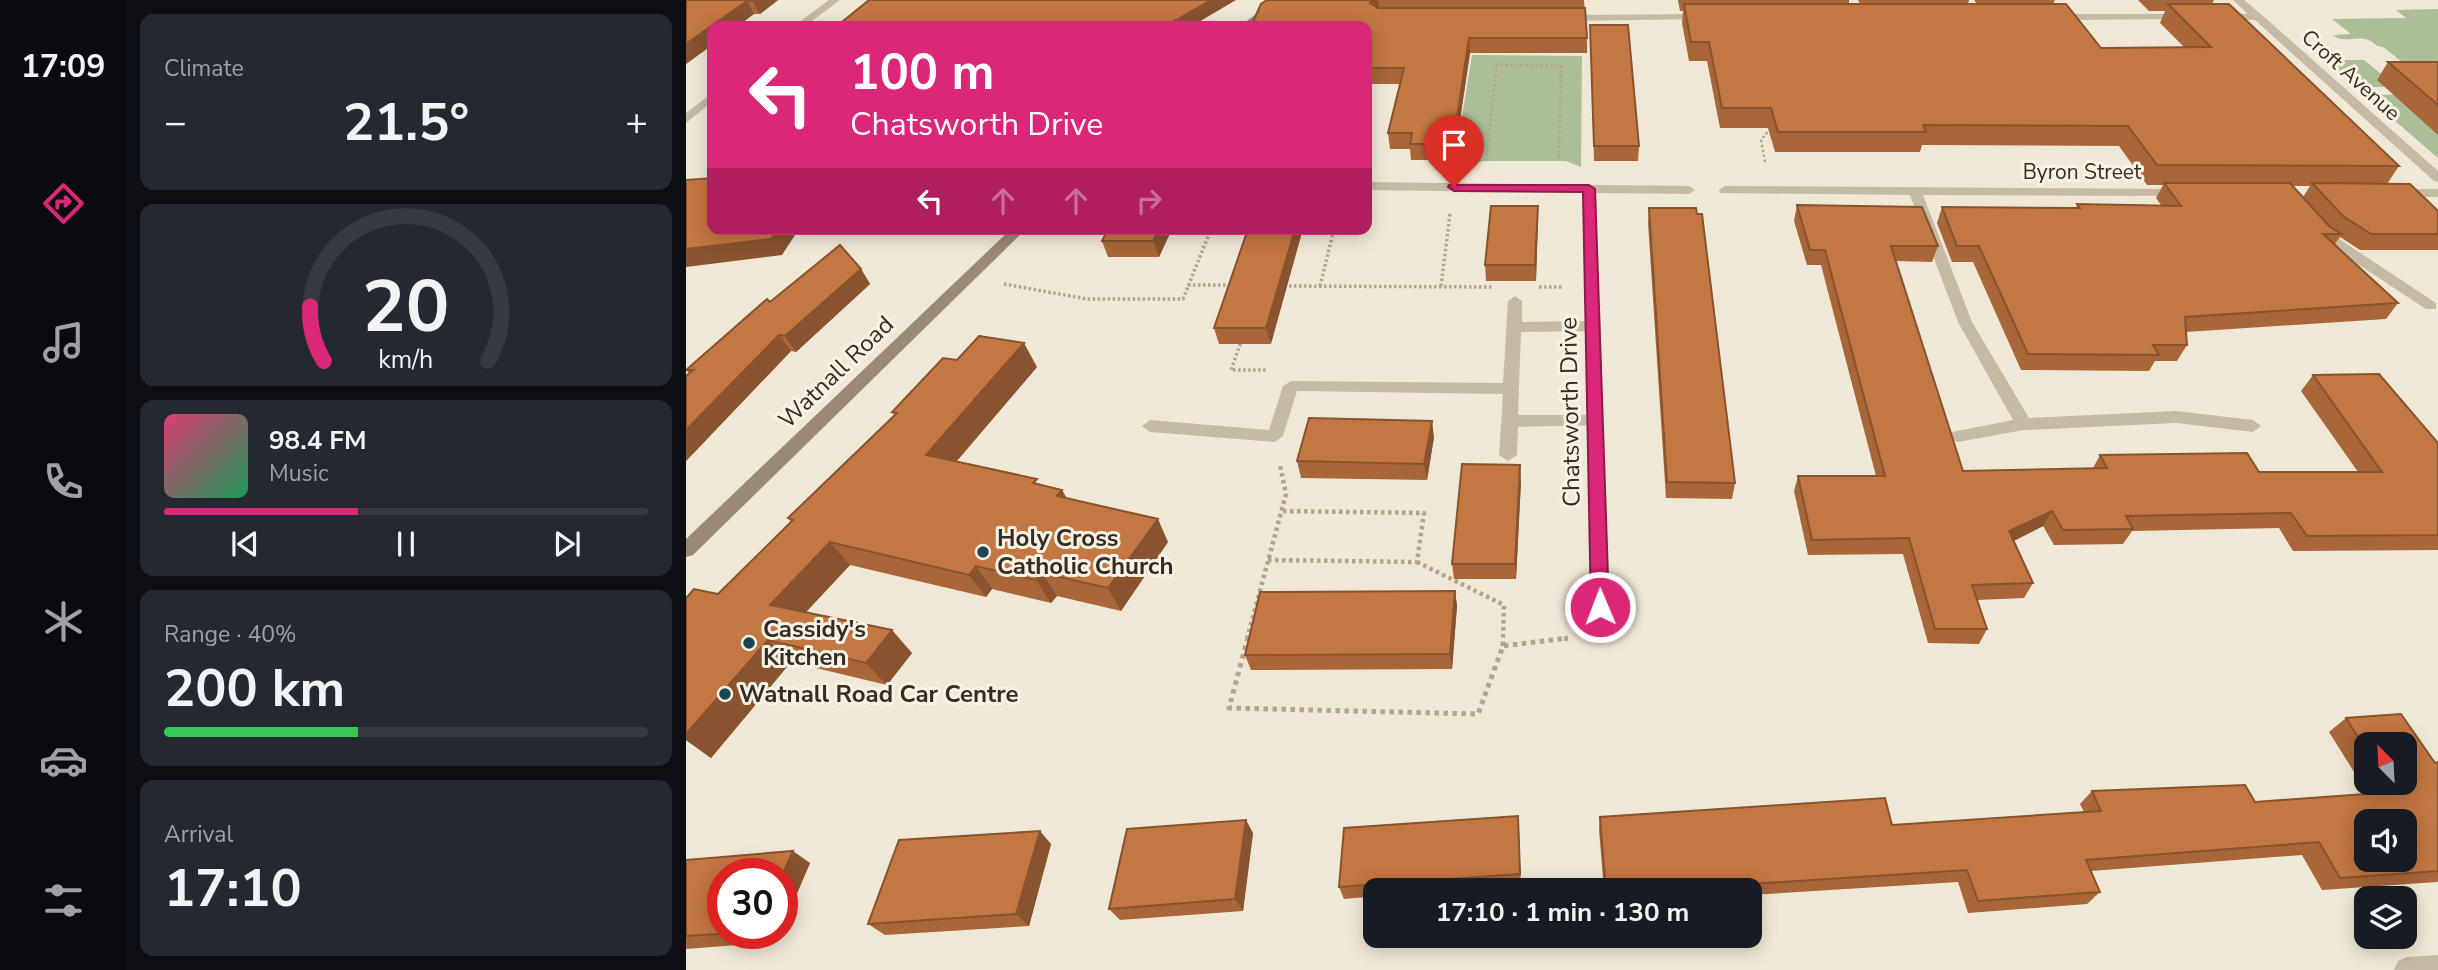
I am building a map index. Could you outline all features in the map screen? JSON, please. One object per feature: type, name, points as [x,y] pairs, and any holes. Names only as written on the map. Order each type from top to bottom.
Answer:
[{"type":"main road","points":[[1252,21],[1281,0]]},
{"type":"main road","name":"Watnall Road","points":[[686,550],[1013,235]]},
{"type":"street","points":[[806,21],[835,0]]},
{"type":"street","name":"Croft Avenue","points":[[2238,0],[2438,178]]},
{"type":"street","points":[[2213,18],[2258,17]]},
{"type":"street","points":[[1551,18],[1718,18]]},
{"type":"street","points":[[2040,18],[2200,18]]},
{"type":"street","points":[[686,119],[707,100]]},
{"type":"street","points":[[1372,186],[1689,190]]},
{"type":"street","name":"Chatsworth Drive","points":[[1589,189],[1600,634]]},
{"type":"street","name":"Byron Street","points":[[1725,190],[2203,192]]},
{"type":"street","points":[[1915,191],[1965,322],[2024,424]]},
{"type":"street","points":[[2377,192],[2438,193]]},
{"type":"street","points":[[2312,221],[2326,237],[2431,306]]},
{"type":"street","points":[[1508,455],[1514,300]]},
{"type":"street","points":[[1513,327],[1593,326]]},
{"type":"street","points":[[1150,426],[1275,436],[1291,386],[1510,389]]},
{"type":"street","points":[[1958,436],[2024,424],[2176,417],[2253,426]]},
{"type":"street","points":[[1509,421],[1595,421]]},
{"type":"street","points":[[2407,970],[2438,968]]},
{"type":"path","points":[[1483,188],[1497,65],[1561,66],[1558,188]]},
{"type":"path","points":[[1770,190],[1761,140],[1773,126]]},
{"type":"path","points":[[1441,286],[1454,187]]},
{"type":"path","points":[[969,278],[1087,299],[1183,299],[1209,235]]},
{"type":"path","points":[[1321,286],[1333,235]]},
{"type":"path","points":[[1188,285],[1236,285]]},
{"type":"path","points":[[1272,286],[1503,287]]},
{"type":"path","points":[[1528,287],[1592,287]]},
{"type":"path","points":[[1244,334],[1231,370],[1275,370],[1291,386]]},
{"type":"path","points":[[1268,560],[1418,562],[1504,605],[1503,646],[1478,714],[1229,708],[1268,560],[1281,511],[1286,494],[1275,436]]},
{"type":"path","points":[[1281,511],[1424,513],[1418,562]]},
{"type":"path","points":[[1503,646],[1600,634]]},
{"type":"green space","points":[[2438,9],[2438,80],[2393,87],[2357,87],[2325,60],[2364,60],[2380,73],[2415,72],[2383,47],[2370,41],[2337,38],[2333,35],[2351,34],[2332,19],[2406,18],[2396,10]]},
{"type":"green space","points":[[1472,55],[1582,56],[1581,167],[1566,161],[1483,161],[1453,171]]},
{"type":"green space","points":[[2438,94],[2438,158],[2365,95]]},
{"type":"building","points":[[686,0],[754,0],[747,1],[719,21],[707,21],[707,29],[686,44]]},
{"type":"building","points":[[869,0],[1211,0],[1175,21],[843,21]]},
{"type":"building","points":[[1267,0],[1372,0],[1370,3],[1378,8],[1585,8],[1587,38],[1469,38],[1453,144],[1410,144],[1412,133],[1388,133],[1404,68],[1372,68],[1372,21],[1253,21],[1261,4]]},
{"type":"building","points":[[1684,4],[2066,4],[2101,48],[2211,47],[2168,4],[2229,4],[2399,166],[2157,165],[2128,126],[1923,125],[1926,132],[1778,132],[1771,108],[1722,108],[1709,42],[1691,42]]},
{"type":"building","points":[[1590,25],[1628,25],[1639,146],[1594,146]]},
{"type":"building","points":[[2388,62],[2438,62],[2438,105]]},
{"type":"building","points":[[707,178],[707,235],[774,235],[771,239],[686,249],[686,180]]},
{"type":"building","points":[[2164,183],[2290,183],[2329,226],[2341,234],[2323,234],[2398,303],[2185,317],[2187,345],[2153,345],[2159,355],[2028,354],[1979,246],[1957,246],[1942,207],[2080,208],[2077,204],[2181,206]]},
{"type":"building","points":[[2312,183],[2410,184],[2438,211],[2438,234],[2371,234],[2343,216]]},
{"type":"building","points":[[1797,205],[1922,207],[1938,246],[1891,246],[1963,471],[2107,468],[2100,455],[2247,453],[2259,472],[2382,472],[2313,375],[2379,374],[2438,443],[2438,535],[2307,536],[2291,513],[2126,516],[2133,529],[2063,530],[2052,511],[2009,531],[2033,583],[1972,585],[1987,629],[1935,629],[1909,538],[1812,540],[1798,476],[1885,476],[1825,250],[1810,250]]},
{"type":"building","points":[[1491,206],[1538,206],[1535,265],[1485,265]]},
{"type":"building","points":[[1649,208],[1696,208],[1697,214],[1702,214],[1735,483],[1667,482]]},
{"type":"building","points":[[1105,235],[1156,235],[1153,241],[1102,241]]},
{"type":"building","points":[[1246,235],[1293,235],[1266,328],[1214,328]]},
{"type":"building","points":[[840,245],[861,269],[785,336],[779,335],[686,430],[686,376],[693,370],[686,370],[767,299],[770,302]]},
{"type":"building","points":[[979,336],[1024,343],[926,455],[1037,479],[1033,483],[1062,490],[1057,496],[1158,519],[1108,588],[1042,573],[1036,580],[976,566],[969,575],[830,542],[770,605],[892,630],[866,663],[768,640],[686,734],[686,598],[694,589],[718,594],[793,520],[788,518],[897,413],[892,412],[943,358],[957,360]]},
{"type":"building","points":[[1309,418],[1432,421],[1424,464],[1297,461]]},
{"type":"building","points":[[1462,464],[1520,465],[1515,564],[1452,564]]},
{"type":"building","points":[[1455,591],[1450,654],[1245,655],[1260,592]]},
{"type":"building","points":[[2401,714],[2413,732],[2355,732],[2346,718]]},
{"type":"building","points":[[2417,737],[2435,763],[2438,762],[2438,871],[2340,878],[2319,842],[2086,860],[2100,892],[1978,901],[1967,870],[1762,883],[1762,878],[1605,878],[1600,817],[1885,798],[1892,825],[2101,811],[2092,791],[2245,785],[2255,802],[2354,795],[2417,795]]},
{"type":"building","points":[[1518,816],[1520,874],[1464,878],[1363,878],[1363,885],[1339,887],[1344,828]]},
{"type":"building","points":[[1246,820],[1235,899],[1109,909],[1127,829]]},
{"type":"building","points":[[1040,831],[1016,914],[868,924],[899,840]]},
{"type":"building","points":[[793,851],[790,858],[710,858]]},
{"type":"building","points":[[707,858],[707,935],[686,936],[686,860]]},
{"type":"place","name":"Holy Cross Catholic Church","points":[[983,552]]},
{"type":"place","name":"Cassidy's Kitchen","points":[[749,643]]},
{"type":"place","name":"Watnall Road Car Centre","points":[[725,694]]},
{"type":"route","points":[[1454,187],[1589,189],[1600,607]]}]
